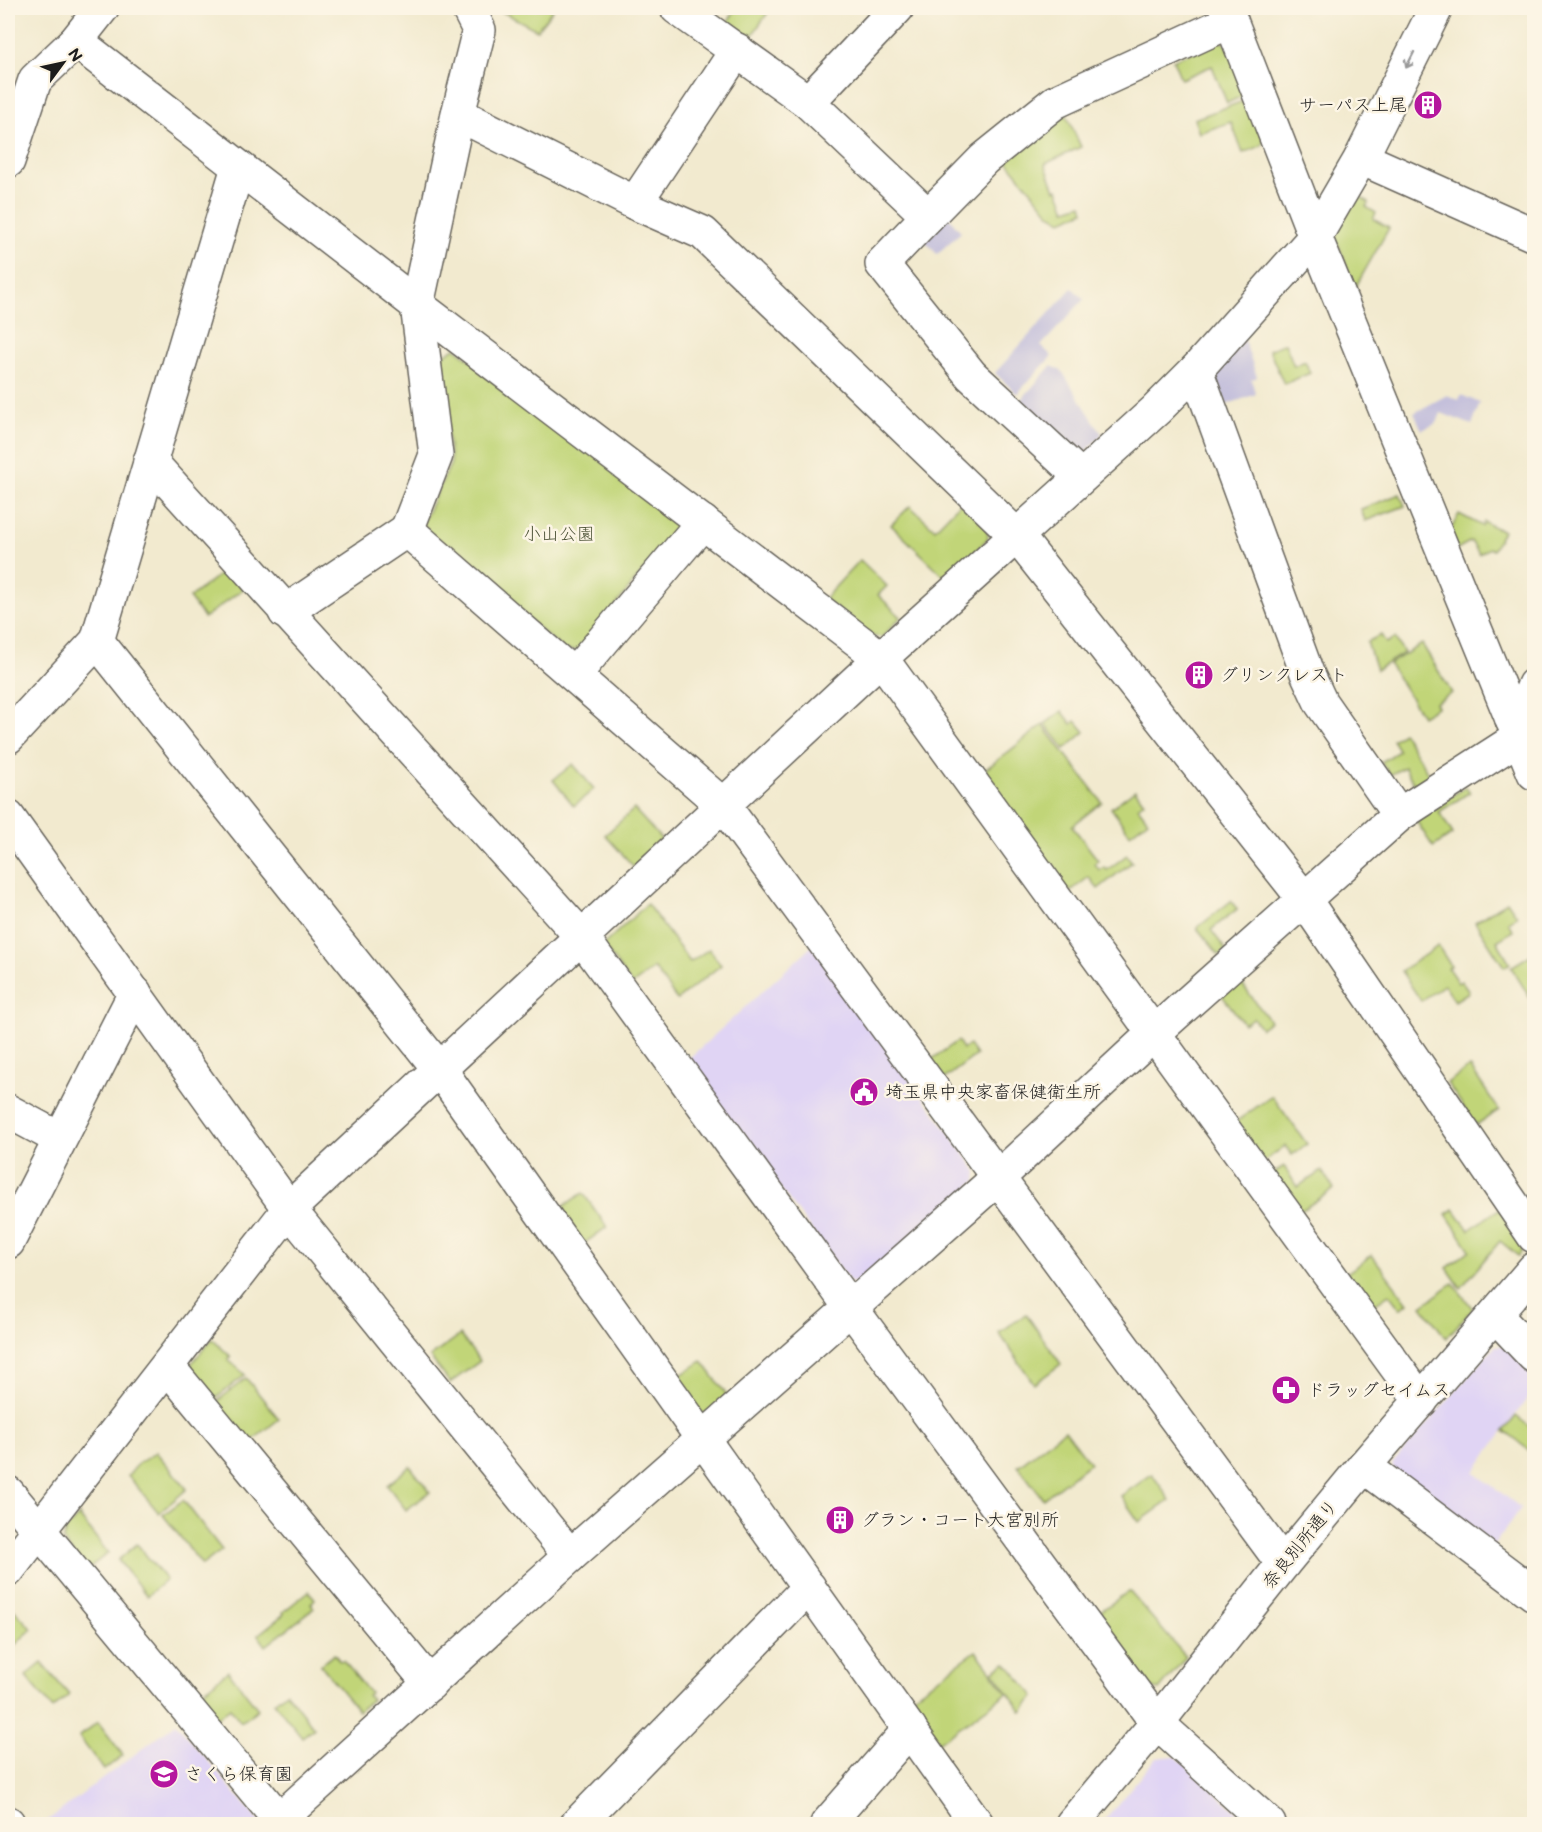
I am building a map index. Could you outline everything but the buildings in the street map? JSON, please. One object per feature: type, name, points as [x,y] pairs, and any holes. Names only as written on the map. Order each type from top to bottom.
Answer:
[{"type":"street","points":[[8,161],[35,80],[76,41],[102,8]]},
{"type":"street","points":[[285,612],[406,530],[436,454],[417,305],[478,30],[468,8]]},
{"type":"street","points":[[676,8],[808,102],[928,216]]},
{"type":"street","points":[[808,102],[897,8]]},
{"type":"street","points":[[8,1570],[290,1209],[880,658],[1156,410],[1196,370],[1315,237],[1361,158],[1436,8]]},
{"type":"street","points":[[1081,477],[971,375],[882,264],[984,159],[1055,102],[1229,14],[1315,237],[1534,773]]},
{"type":"street","points":[[76,41],[417,305],[880,658],[1421,1401]]},
{"type":"street","points":[[635,203],[737,50]]},
{"type":"street","points":[[458,114],[635,203],[703,233],[1017,536],[1304,899],[1534,1236]]},
{"type":"street","points":[[1361,158],[1534,235]]},
{"type":"street","points":[[8,737],[97,640],[238,167]]},
{"type":"street","points":[[1196,370],[1307,673],[1321,703],[1400,815]]},
{"type":"street","points":[[150,461],[581,936],[1157,1724],[1269,1824]]},
{"type":"street","points":[[574,675],[703,522]]},
{"type":"street","points":[[406,530],[724,806],[1282,1564]]},
{"type":"street","points":[[97,640],[440,1070],[977,1824]]},
{"type":"street","points":[[8,1493],[281,1822],[570,1556],[999,1177],[1153,1034],[1304,899],[1400,815],[1516,728],[1534,685]]},
{"type":"street","points":[[8,817],[290,1209],[570,1556]]},
{"type":"street","points":[[8,1242],[135,993]]},
{"type":"street","points":[[8,1111],[60,1139]]},
{"type":"street","name":"奈良別所通り","points":[[1072,1824],[1157,1724],[1282,1564],[1534,1269]]},
{"type":"street","points":[[1495,1315],[1534,1356]]},
{"type":"street","points":[[168,1367],[430,1684]]},
{"type":"street","points":[[1364,1466],[1534,1594]]},
{"type":"street","points":[[578,1824],[809,1587]]},
{"type":"street","points":[[827,1824],[910,1729]]},
{"type":"shaded area","points":[[948,216],[961,232],[937,254],[923,239]]},
{"type":"shaded area","points":[[1072,288],[1084,299],[1041,346],[1052,356],[1017,394],[995,373]]},
{"type":"shaded area","points":[[1244,339],[1257,377],[1251,380],[1256,394],[1226,405],[1214,372]]},
{"type":"shaded area","points":[[1051,366],[1061,370],[1102,434],[1083,455],[1073,454],[1021,400]]},
{"type":"shaded area","points":[[1447,395],[1459,400],[1461,395],[1480,403],[1472,425],[1441,413],[1437,423],[1422,430],[1414,413]]},
{"type":"shaded area","points":[[812,946],[977,1171],[976,1181],[860,1283],[850,1282],[686,1061]]},
{"type":"shaded area","points":[[1508,1345],[1534,1373],[1534,1389],[1474,1472],[1521,1508],[1491,1549],[1396,1478],[1392,1464],[1495,1346]]},
{"type":"shaded area","name":"さくら保育園","points":[[176,1723],[261,1824],[43,1824]]},
{"type":"shaded area","points":[[1175,1756],[1251,1824],[1101,1824],[1156,1758]]},
{"type":"green space","points":[[495,8],[554,8],[537,30]]},
{"type":"green space","points":[[737,8],[771,8],[747,43],[724,27]]},
{"type":"green space","points":[[1220,41],[1227,45],[1247,94],[1227,103],[1212,66],[1181,79],[1173,60]]},
{"type":"green space","points":[[1249,99],[1264,140],[1261,146],[1243,153],[1231,122],[1199,133],[1194,119]]},
{"type":"green space","points":[[1065,112],[1081,147],[1045,164],[1055,190],[1058,189],[1066,209],[1082,204],[1084,211],[1062,221],[1050,214],[1007,161]]},
{"type":"green space","points":[[1352,192],[1369,202],[1366,207],[1376,213],[1373,219],[1389,228],[1355,288],[1332,229]]},
{"type":"green space","points":[[1285,343],[1294,366],[1305,361],[1310,373],[1284,384],[1269,350]]},
{"type":"green space","name":"小山公園","points":[[455,348],[682,522],[580,650],[565,651],[428,533],[423,522],[451,463],[439,358]]},
{"type":"green space","points":[[1400,494],[1405,506],[1365,521],[1361,509]]},
{"type":"green space","points":[[961,502],[987,527],[988,538],[948,580],[891,525],[910,506],[935,529]]},
{"type":"green space","points":[[1459,514],[1482,526],[1484,522],[1503,531],[1493,550],[1489,548],[1479,554],[1471,541],[1457,549],[1448,535]]},
{"type":"green space","points":[[860,560],[887,586],[878,595],[901,617],[882,637],[871,636],[824,599]]},
{"type":"green space","points":[[228,568],[243,589],[204,618],[189,598]]},
{"type":"green space","points":[[1381,635],[1386,643],[1395,638],[1404,653],[1376,670],[1367,642]]},
{"type":"green space","points":[[1422,644],[1452,693],[1435,703],[1437,707],[1422,716],[1389,664]]},
{"type":"green space","points":[[1062,711],[1072,724],[1076,721],[1085,732],[1065,749],[1045,724]]},
{"type":"green space","points":[[1043,725],[1102,802],[1072,826],[1098,860],[1094,864],[1100,870],[1104,867],[1107,870],[1127,855],[1132,862],[1098,889],[1089,877],[1068,893],[981,773]]},
{"type":"green space","points":[[1403,733],[1430,776],[1415,785],[1404,767],[1390,775],[1381,762],[1399,751],[1392,740]]},
{"type":"green space","points":[[573,764],[594,789],[574,806],[553,780]]},
{"type":"green space","points":[[1466,787],[1470,792],[1439,812],[1453,834],[1433,847],[1415,819]]},
{"type":"green space","points":[[1135,790],[1144,802],[1138,807],[1148,820],[1130,834],[1111,808]]},
{"type":"green space","points":[[634,809],[663,841],[634,867],[605,835]]},
{"type":"green space","points":[[1231,901],[1237,909],[1211,930],[1226,950],[1219,955],[1197,928]]},
{"type":"green space","points":[[1507,901],[1517,916],[1508,922],[1513,931],[1497,941],[1510,963],[1504,967],[1475,922]]},
{"type":"green space","points":[[647,904],[690,962],[709,949],[721,965],[677,1000],[654,968],[632,985],[603,945]]},
{"type":"green space","points":[[1438,946],[1451,966],[1448,968],[1458,983],[1461,981],[1469,992],[1455,1001],[1444,985],[1421,1001],[1401,971]]},
{"type":"green space","points":[[1532,954],[1534,957],[1534,995],[1530,998],[1511,967]]},
{"type":"green space","points":[[1238,979],[1270,1021],[1261,1028],[1253,1018],[1244,1024],[1220,993]]},
{"type":"green space","points":[[958,1041],[963,1049],[969,1045],[976,1055],[943,1080],[929,1061]]},
{"type":"green space","points":[[1470,1067],[1499,1110],[1476,1125],[1447,1083]]},
{"type":"green space","points":[[1272,1096],[1307,1144],[1292,1155],[1285,1146],[1262,1163],[1234,1123]]},
{"type":"green space","points":[[1284,1166],[1297,1187],[1322,1171],[1334,1189],[1299,1212],[1273,1173]]},
{"type":"green space","points":[[583,1193],[607,1227],[582,1245],[558,1210]]},
{"type":"green space","points":[[1454,1209],[1469,1230],[1499,1209],[1523,1240],[1521,1253],[1518,1256],[1500,1241],[1461,1288],[1447,1268],[1470,1250],[1446,1214]]},
{"type":"green space","points":[[1372,1255],[1408,1303],[1400,1309],[1389,1294],[1369,1308],[1344,1275]]},
{"type":"green space","points":[[1453,1283],[1473,1309],[1446,1338],[1422,1306]]},
{"type":"green space","points":[[1026,1314],[1061,1364],[1034,1384],[999,1333]]},
{"type":"green space","points":[[460,1335],[480,1361],[450,1383],[430,1357]]},
{"type":"green space","points":[[212,1339],[231,1357],[228,1359],[245,1375],[210,1403],[192,1379],[191,1364]]},
{"type":"green space","points":[[702,1361],[732,1402],[713,1418],[700,1416],[675,1379]]},
{"type":"green space","points":[[246,1378],[279,1419],[248,1444],[215,1403]]},
{"type":"green space","points":[[1516,1416],[1534,1430],[1534,1454],[1504,1431]]},
{"type":"green space","points":[[1065,1430],[1090,1463],[1043,1499],[1018,1466]]},
{"type":"green space","points":[[156,1452],[187,1489],[159,1513],[128,1476],[138,1464]]},
{"type":"green space","points":[[410,1466],[430,1492],[406,1510],[387,1485]]},
{"type":"green space","points":[[1152,1474],[1170,1500],[1139,1522],[1121,1496]]},
{"type":"green space","points":[[183,1500],[222,1550],[202,1565],[163,1515]]},
{"type":"green space","points":[[79,1516],[108,1553],[85,1571],[63,1540],[66,1529]]},
{"type":"green space","points":[[137,1544],[166,1580],[147,1596],[118,1560]]},
{"type":"green space","points":[[309,1591],[315,1599],[311,1603],[314,1608],[266,1646],[258,1635]]},
{"type":"green space","points":[[1129,1591],[1186,1657],[1159,1690],[1145,1686],[1094,1616]]},
{"type":"green space","points":[[14,1610],[32,1629],[9,1650],[8,1616]]},
{"type":"green space","points":[[976,1651],[1007,1693],[935,1745],[904,1703]]},
{"type":"green space","points":[[334,1654],[340,1661],[343,1660],[370,1693],[367,1695],[372,1700],[358,1711],[321,1665]]},
{"type":"green space","points":[[42,1663],[69,1695],[53,1709],[26,1676]]},
{"type":"green space","points":[[1006,1663],[1035,1696],[1022,1712],[993,1671]]},
{"type":"green space","points":[[228,1671],[258,1709],[241,1722],[230,1708],[211,1723],[192,1700]]},
{"type":"green space","points":[[286,1692],[314,1728],[302,1737],[274,1702]]},
{"type":"green space","points":[[98,1722],[123,1755],[104,1770],[79,1737]]},
{"type":"place","name":"サーパス上尾","points":[[1428,105]]},
{"type":"place","name":"グリンクレスト","points":[[1199,675]]},
{"type":"place","name":"埼玉県中央家畜保健衛生所","points":[[864,1092]]},
{"type":"place","name":"ドラッグセイムス","points":[[1286,1390]]},
{"type":"place","name":"グラン・コート大宮別所","points":[[840,1520]]},
{"type":"place","name":"さくら保育園","points":[[164,1774]]}]
